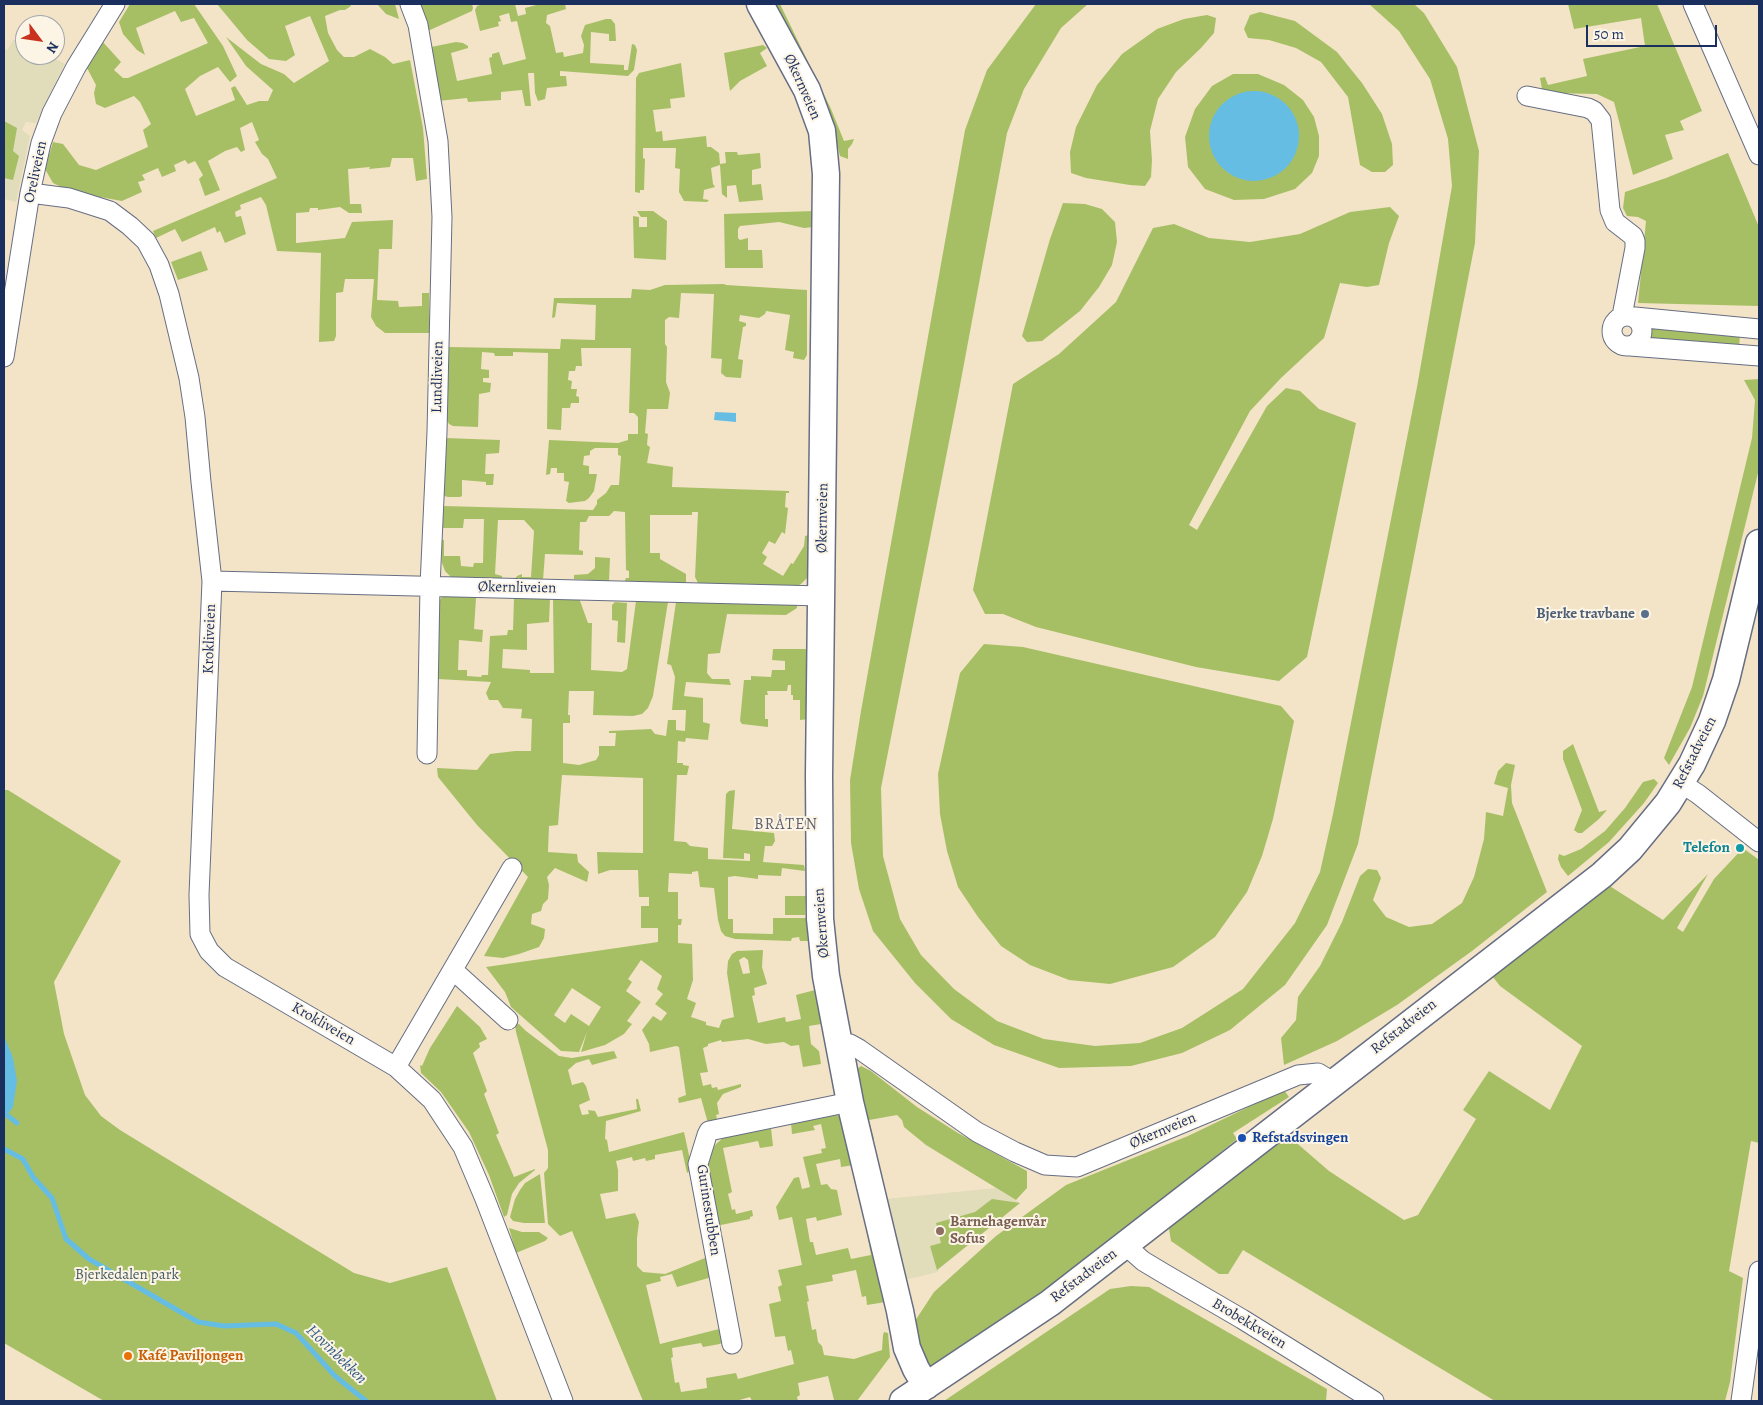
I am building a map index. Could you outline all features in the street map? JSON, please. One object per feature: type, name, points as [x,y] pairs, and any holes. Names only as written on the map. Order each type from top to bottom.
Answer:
[{"type":"street","name":"Oreliveien","points":[[4,357],[30,193],[41,143],[52,113],[76,67],[115,4]]},
{"type":"street","name":"Lundliveien","points":[[410,4],[418,25],[438,141],[442,217],[437,432],[430,586],[427,754]]},
{"type":"street","name":"Økernveien","points":[[760,4],[807,90],[822,132],[826,174],[819,775],[820,919],[826,976],[850,1102],[908,1348],[916,1370],[926,1386]]},
{"type":"street","points":[[1693,4],[1759,155]]},
{"type":"street","points":[[1527,96],[1588,108],[1594,111],[1600,120],[1606,157],[1610,210],[1615,222],[1632,236],[1635,241],[1628,316]]},
{"type":"street","name":"Krokliveien","points":[[30,193],[69,198],[110,212],[130,226],[146,241],[159,265],[170,294],[189,378],[195,417],[200,482],[212,581],[199,895],[200,934],[209,951],[225,966],[396,1067],[432,1100],[463,1147],[563,1401]]},
{"type":"street","points":[[1628,316],[1640,324],[1641,333],[1637,342],[1630,346]]},
{"type":"street","points":[[1759,329],[1628,316],[1614,324],[1611,334],[1619,345],[1759,356]]},
{"type":"street","name":"Refstadveien","points":[[903,1401],[1050,1303],[1602,875],[1643,835],[1681,783],[1704,741],[1728,672],[1759,543]]},
{"type":"street","name":"Økernliveien","points":[[212,581],[822,596]]},
{"type":"street","points":[[1681,783],[1759,842]]},
{"type":"street","points":[[396,1067],[512,868]]},
{"type":"street","points":[[453,970],[508,1020]]},
{"type":"street","name":"Økernveien","points":[[840,1045],[850,1044],[859,1049],[978,1132],[1015,1152],[1045,1165],[1077,1167],[1298,1075],[1318,1073],[1333,1082]]},
{"type":"street","name":"Gurinestubben","points":[[732,1344],[698,1164],[708,1134],[710,1131],[850,1102]]},
{"type":"street","name":"Brobekkveien","points":[[1125,1245],[1156,1269],[1242,1319],[1374,1401]]},
{"type":"street","points":[[1741,1401],[1759,1271]]},
{"type":"shaded area","points":[[13,40],[15,40],[15,65],[65,65],[36,123],[26,122],[22,130],[30,136],[16,202],[4,199],[4,50],[8,49]]},
{"type":"shaded area","name":"Barnehagenvår Sofus","points":[[996,1188],[1020,1203],[938,1270],[938,1272],[905,1280],[886,1199]]},
{"type":"green space","points":[[130,4],[194,4],[223,46],[237,76],[230,82],[218,67],[200,76],[185,89],[196,116],[235,100],[231,88],[235,86],[247,105],[259,101],[268,101],[273,90],[246,66],[226,37],[261,64],[284,74],[294,83],[329,61],[310,16],[285,26],[295,55],[286,61],[269,59],[247,40],[217,4],[350,4],[351,6],[345,10],[325,16],[328,33],[337,50],[344,57],[354,57],[370,49],[393,64],[410,60],[423,128],[427,179],[416,181],[413,158],[392,158],[390,167],[348,169],[350,204],[361,204],[362,213],[349,213],[340,207],[318,210],[318,208],[310,208],[309,212],[296,213],[296,243],[345,238],[352,222],[393,220],[392,249],[379,249],[377,300],[398,301],[399,307],[422,306],[422,293],[429,293],[429,333],[385,333],[376,326],[371,317],[374,279],[345,279],[343,292],[336,293],[336,336],[334,341],[319,342],[321,253],[277,251],[266,205],[261,197],[240,205],[241,209],[235,212],[236,217],[241,216],[246,234],[225,243],[220,231],[217,233],[215,227],[182,242],[175,229],[156,238],[153,231],[277,178],[268,159],[262,154],[255,142],[259,140],[252,122],[240,128],[245,150],[241,152],[237,147],[225,151],[208,161],[220,190],[205,196],[199,179],[203,175],[195,161],[188,164],[185,160],[174,165],[176,171],[162,177],[158,168],[142,175],[145,180],[138,182],[142,192],[122,201],[72,192],[53,183],[45,169],[53,142],[63,144],[79,165],[96,170],[148,147],[143,130],[151,124],[140,102],[134,96],[105,108],[96,104],[94,93],[96,85],[87,68],[102,41],[121,62],[114,70],[123,78],[128,78],[208,43],[194,18],[181,22],[175,11],[136,28],[145,55],[137,50],[123,34],[119,22]]},
{"type":"green space","points":[[377,4],[395,4],[399,19],[386,14]]},
{"type":"green space","points":[[417,4],[472,4],[473,8],[472,11],[430,30],[426,30]]},
{"type":"green space","points":[[483,4],[515,4],[518,16],[526,14],[525,8],[540,4],[565,4],[566,9],[547,15],[546,23],[550,26],[556,53],[563,52],[564,57],[583,53],[584,45],[581,36],[585,25],[611,19],[615,24],[616,41],[609,41],[609,34],[591,32],[590,63],[624,65],[624,70],[628,70],[632,44],[635,45],[637,50],[634,70],[628,76],[560,71],[560,76],[566,76],[567,86],[547,88],[545,99],[538,101],[535,93],[534,73],[528,73],[531,106],[525,106],[522,90],[501,92],[501,100],[468,102],[467,98],[438,101],[431,47],[456,42],[468,46],[468,48],[451,53],[457,81],[492,74],[489,58],[492,57],[492,54],[499,52],[503,65],[526,59],[517,21],[511,22],[509,13],[499,16],[501,21],[498,22],[499,26],[480,31],[475,10],[477,6]]},
{"type":"green space","points":[[771,4],[780,4],[831,109],[844,141],[854,139],[848,149],[848,159],[840,156],[836,139]]},
{"type":"green space","points":[[1036,4],[1088,4],[1061,28],[1024,89],[1007,133],[958,396],[881,788],[883,856],[900,919],[921,955],[954,989],[997,1021],[1044,1039],[1095,1046],[1140,1043],[1182,1028],[1243,989],[1295,923],[1320,872],[1417,387],[1452,186],[1448,139],[1430,79],[1399,31],[1369,4],[1414,4],[1424,13],[1457,67],[1479,151],[1475,243],[1358,844],[1327,925],[1285,985],[1230,1030],[1182,1053],[1131,1066],[1059,1068],[994,1045],[951,1019],[915,983],[873,931],[859,889],[851,843],[850,780],[861,711],[965,130],[987,70]]},
{"type":"green space","points":[[1568,4],[1657,4],[1702,111],[1680,121],[1684,130],[1665,135],[1673,159],[1633,175],[1614,102],[1597,94],[1548,93],[1542,89],[1540,78],[1545,77],[1548,85],[1587,76],[1583,59],[1645,46],[1641,18],[1574,29]]},
{"type":"green space","points":[[1260,12],[1295,21],[1337,52],[1362,83],[1382,114],[1392,144],[1393,165],[1385,172],[1372,172],[1360,165],[1348,97],[1321,62],[1296,48],[1269,40],[1248,38],[1244,29],[1250,15]]},
{"type":"green space","points":[[1207,15],[1216,18],[1214,33],[1176,72],[1158,99],[1150,131],[1151,177],[1145,186],[1086,178],[1071,173],[1070,152],[1076,127],[1097,85],[1122,54],[1157,29],[1184,19]]},
{"type":"green space","points":[[763,45],[767,48],[760,53],[767,66],[740,81],[730,91],[724,53]]},
{"type":"green space","points":[[681,63],[685,97],[670,99],[671,108],[653,110],[656,132],[662,131],[663,141],[706,136],[707,147],[711,147],[719,153],[720,164],[726,163],[725,152],[737,152],[738,155],[760,153],[761,168],[752,170],[752,185],[761,184],[763,200],[739,202],[736,185],[727,186],[727,198],[722,194],[720,165],[711,168],[715,187],[704,190],[703,199],[709,200],[707,202],[684,201],[679,192],[680,169],[675,168],[676,148],[643,148],[643,158],[645,159],[644,190],[640,190],[640,193],[635,192],[636,78],[639,73]]},
{"type":"green space","points":[[1233,74],[1258,74],[1284,85],[1303,100],[1314,117],[1319,136],[1319,156],[1312,173],[1295,189],[1264,199],[1234,200],[1205,189],[1188,167],[1185,137],[1195,109],[1212,86]]},
{"type":"green space","points":[[4,121],[17,128],[13,151],[19,156],[13,180],[4,178]]},
{"type":"green space","points":[[1728,153],[1759,227],[1759,306],[1638,303],[1646,221],[1638,217],[1627,216],[1623,208],[1625,192]]},
{"type":"green space","points":[[1063,203],[1085,204],[1102,209],[1115,222],[1117,242],[1112,265],[1099,287],[1080,311],[1042,341],[1027,342],[1022,336],[1050,239]]},
{"type":"green space","points":[[1390,207],[1399,216],[1389,243],[1379,285],[1367,287],[1340,283],[1324,338],[1281,378],[1250,411],[1189,525],[1197,530],[1267,406],[1286,388],[1300,391],[1319,409],[1356,423],[1307,657],[1279,681],[1196,667],[1036,627],[1003,614],[985,614],[973,590],[1013,384],[1059,354],[1116,302],[1153,228],[1174,224],[1209,238],[1250,242],[1300,234],[1350,212]]},
{"type":"green space","points":[[637,211],[653,211],[667,221],[666,260],[634,258],[633,216],[639,217],[639,227],[647,227],[647,217],[641,217]]},
{"type":"green space","points":[[814,211],[814,227],[804,228],[779,222],[740,226],[738,238],[740,240],[748,238],[748,250],[762,250],[763,268],[725,268],[724,214]]},
{"type":"green space","points":[[201,251],[208,270],[178,280],[171,262]]},
{"type":"green space","points":[[724,284],[807,290],[807,355],[804,360],[793,358],[794,352],[785,350],[790,315],[766,311],[759,318],[740,315],[739,321],[746,323],[746,326],[743,327],[738,359],[743,360],[741,378],[726,377],[721,373],[722,359],[711,358],[714,294],[681,293],[679,318],[669,317],[665,320],[665,344],[667,347],[666,382],[670,393],[668,409],[647,409],[645,433],[648,434],[647,445],[650,447],[647,463],[673,467],[672,487],[789,491],[789,493],[786,493],[785,507],[788,508],[785,534],[782,532],[775,544],[769,541],[762,553],[767,557],[763,564],[783,576],[804,546],[805,536],[809,535],[807,578],[795,587],[699,585],[695,577],[698,512],[692,512],[692,515],[650,515],[650,553],[660,553],[660,559],[686,574],[686,585],[624,583],[626,578],[629,578],[629,571],[626,570],[625,512],[614,511],[609,516],[589,516],[586,522],[580,522],[579,550],[583,551],[583,555],[545,554],[543,580],[515,579],[522,574],[522,577],[531,577],[534,531],[524,520],[498,520],[495,574],[502,576],[502,580],[451,577],[445,571],[442,563],[442,540],[444,540],[444,556],[460,556],[461,566],[473,567],[474,563],[483,563],[484,519],[464,519],[463,528],[442,528],[443,506],[593,510],[597,500],[606,493],[611,485],[619,485],[621,456],[618,455],[618,448],[595,448],[590,451],[590,455],[584,456],[583,465],[589,466],[589,474],[597,474],[594,491],[585,501],[569,503],[566,501],[569,482],[564,481],[564,473],[557,473],[557,468],[551,468],[550,474],[546,475],[549,440],[618,443],[628,440],[628,434],[638,434],[638,417],[634,413],[629,413],[631,348],[581,348],[582,366],[576,366],[575,371],[569,371],[568,380],[572,381],[571,389],[577,389],[576,396],[579,397],[579,403],[571,403],[570,408],[562,408],[561,430],[547,429],[548,353],[513,352],[513,356],[495,356],[494,353],[482,352],[481,369],[489,370],[489,378],[483,378],[483,382],[491,383],[490,392],[479,394],[478,427],[453,426],[447,420],[449,347],[560,349],[561,339],[595,340],[596,305],[557,303],[555,317],[552,318],[554,298],[631,298],[632,289],[650,290],[665,285]]},
{"type":"green space","points":[[1651,328],[1740,334],[1739,349],[1648,340]]},
{"type":"green space","points":[[1759,379],[1759,469],[1703,696],[1690,728],[1669,765],[1664,758],[1692,687],[1752,438],[1755,400],[1744,380]]},
{"type":"green space","points":[[445,438],[500,440],[499,453],[486,454],[485,474],[494,474],[493,485],[486,485],[486,482],[462,480],[462,496],[448,497],[441,495]]},
{"type":"green space","points":[[595,557],[610,558],[609,581],[574,579],[574,575],[588,574],[595,568]]},
{"type":"green space","points":[[448,594],[474,596],[476,598],[474,629],[483,630],[482,642],[459,640],[458,670],[467,670],[467,676],[481,677],[482,675],[488,675],[490,636],[507,635],[508,630],[513,630],[514,598],[550,599],[549,622],[527,624],[527,650],[503,649],[502,668],[530,670],[530,673],[554,673],[553,599],[579,598],[588,623],[592,623],[591,670],[622,672],[627,669],[636,601],[666,600],[668,602],[653,696],[648,708],[642,714],[633,716],[593,715],[594,691],[569,691],[568,715],[570,715],[570,723],[563,723],[563,763],[579,765],[596,760],[599,755],[599,746],[615,746],[616,733],[609,733],[609,731],[651,729],[655,734],[666,736],[668,720],[676,720],[676,730],[685,731],[686,710],[672,710],[675,677],[671,665],[667,664],[676,602],[797,604],[797,608],[786,615],[727,614],[720,653],[708,654],[707,673],[712,679],[729,679],[731,685],[686,682],[684,696],[703,698],[703,722],[710,724],[708,740],[686,738],[685,742],[678,741],[677,763],[689,766],[687,775],[677,775],[674,841],[686,842],[690,846],[708,848],[708,859],[750,861],[750,854],[744,853],[744,859],[723,858],[726,794],[729,791],[735,790],[732,829],[774,833],[775,841],[772,846],[765,846],[763,862],[804,865],[805,871],[782,868],[781,876],[758,875],[758,879],[728,877],[728,919],[733,919],[733,933],[773,934],[773,918],[806,918],[808,941],[800,941],[799,937],[792,938],[791,941],[735,939],[725,936],[721,931],[718,920],[714,888],[700,887],[698,871],[692,872],[692,874],[669,873],[668,892],[678,892],[678,919],[682,919],[681,925],[678,925],[678,943],[692,944],[693,980],[687,999],[696,1003],[691,1017],[706,1022],[706,1025],[719,1028],[722,1020],[734,1017],[727,973],[728,961],[732,954],[737,951],[763,950],[762,967],[767,984],[754,988],[755,995],[752,996],[758,1023],[785,1017],[786,1022],[801,1019],[796,995],[815,990],[821,1024],[809,1026],[811,1044],[819,1051],[821,1064],[803,1067],[799,1045],[791,1046],[784,1042],[766,1044],[748,1039],[722,1042],[721,1040],[708,1044],[708,1046],[703,1048],[708,1072],[700,1073],[703,1086],[711,1084],[712,1088],[717,1087],[718,1090],[741,1084],[741,1087],[723,1094],[717,1103],[719,1114],[716,1115],[718,1123],[709,1127],[701,1098],[679,1103],[678,1098],[686,1095],[679,1047],[650,1052],[649,1044],[642,1030],[653,1016],[661,1021],[667,1013],[655,1004],[663,994],[657,989],[662,976],[641,960],[628,979],[632,982],[626,991],[641,1002],[627,1021],[632,1024],[624,1034],[605,1045],[581,1052],[587,1032],[579,1052],[561,1051],[511,1007],[505,992],[486,967],[658,942],[658,928],[641,928],[641,906],[649,906],[649,897],[639,897],[638,870],[610,870],[598,874],[597,852],[643,853],[643,778],[562,775],[558,825],[549,826],[548,852],[577,854],[578,862],[589,872],[587,882],[555,868],[547,877],[549,885],[548,899],[543,904],[541,911],[532,914],[531,924],[545,929],[544,938],[539,947],[503,958],[484,956],[528,877],[477,825],[438,777],[437,768],[477,770],[490,754],[531,751],[532,719],[521,718],[522,709],[503,708],[498,700],[489,700],[486,693],[491,682],[438,679],[438,602]],"holes":[[[744,957],[748,960],[750,973],[743,974],[739,960]],[[572,988],[601,1007],[589,1026],[571,1014],[565,1023],[554,1015]]]},
{"type":"green space","points":[[615,602],[627,603],[625,643],[617,642],[618,621],[612,620],[612,605]]},
{"type":"green space","points":[[984,644],[1023,647],[1281,706],[1294,721],[1273,819],[1262,856],[1247,892],[1215,937],[1173,967],[1110,984],[1069,980],[1030,965],[1001,946],[978,917],[958,887],[947,851],[940,814],[938,774],[960,673]]},
{"type":"green space","points":[[773,649],[808,649],[809,719],[800,720],[800,700],[793,700],[791,685],[788,685],[787,691],[767,691],[768,695],[765,695],[765,719],[768,719],[768,727],[742,724],[740,721],[744,680],[751,680],[751,676],[771,677],[772,670],[785,670],[785,661],[772,660]]},
{"type":"green space","points":[[1573,744],[1599,812],[1607,810],[1582,833],[1574,830],[1582,810],[1563,759],[1563,751]]},
{"type":"green space","points":[[1506,763],[1515,765],[1511,785],[1512,803],[1547,892],[1472,951],[1397,1005],[1337,1041],[1284,1065],[1281,1038],[1296,1020],[1298,997],[1320,966],[1342,922],[1360,876],[1368,869],[1377,870],[1381,878],[1373,900],[1386,917],[1409,927],[1432,924],[1462,903],[1474,877],[1484,839],[1486,812],[1503,816],[1508,788],[1494,784],[1498,771]]},
{"type":"green space","points":[[1654,779],[1658,783],[1644,803],[1609,842],[1568,876],[1561,867],[1558,859],[1559,854],[1564,856],[1581,849],[1605,831],[1625,808],[1643,782]]},
{"type":"green space","name":"Bjerkedalen park","points":[[4,790],[8,790],[121,861],[54,982],[64,1034],[85,1095],[101,1116],[120,1130],[354,1273],[390,1283],[447,1267],[497,1401],[104,1401],[4,1343]]},
{"type":"green space","points":[[1743,848],[1759,860],[1759,1143],[1751,1141],[1729,1271],[1743,1278],[1730,1382],[1725,1401],[1495,1401],[1243,1250],[1228,1274],[1219,1274],[1171,1241],[1169,1229],[1172,1220],[1284,1132],[1329,1171],[1404,1220],[1418,1215],[1476,1119],[1463,1110],[1489,1071],[1550,1110],[1582,1046],[1500,986],[1489,972],[1605,883],[1663,920],[1708,874],[1677,928],[1683,932],[1714,879]]},
{"type":"green space","points":[[785,896],[806,896],[805,915],[785,915]]},
{"type":"green space","points":[[457,1006],[480,1027],[487,1039],[479,1043],[480,1047],[473,1053],[487,1091],[484,1094],[499,1133],[496,1135],[514,1177],[535,1169],[519,1183],[512,1194],[507,1215],[504,1217],[489,1175],[469,1132],[441,1092],[421,1073],[420,1065],[422,1066],[430,1048]]},
{"type":"green space","points":[[519,1024],[559,1056],[572,1058],[614,1051],[617,1058],[592,1065],[589,1059],[576,1063],[568,1070],[572,1085],[583,1082],[586,1086],[590,1100],[579,1105],[582,1115],[589,1114],[588,1110],[595,1111],[598,1117],[637,1109],[636,1099],[638,1099],[641,1111],[606,1121],[605,1139],[607,1140],[609,1152],[684,1132],[692,1169],[687,1173],[682,1150],[655,1155],[655,1159],[646,1161],[645,1158],[633,1161],[632,1157],[616,1161],[618,1191],[600,1194],[606,1219],[635,1213],[639,1222],[637,1266],[643,1272],[665,1274],[710,1256],[712,1277],[677,1287],[672,1274],[660,1277],[661,1281],[646,1285],[660,1344],[723,1328],[725,1339],[720,1344],[703,1347],[701,1343],[672,1348],[673,1357],[671,1358],[675,1383],[679,1382],[681,1392],[707,1388],[706,1378],[736,1373],[738,1379],[794,1364],[791,1350],[788,1351],[785,1336],[775,1337],[769,1304],[781,1301],[778,1287],[782,1285],[778,1270],[802,1265],[792,1217],[779,1220],[776,1207],[794,1178],[799,1177],[802,1189],[810,1187],[803,1157],[822,1153],[821,1149],[826,1148],[821,1124],[813,1126],[815,1130],[792,1134],[791,1123],[835,1114],[843,1118],[854,1165],[841,1167],[840,1159],[816,1164],[821,1185],[827,1184],[831,1189],[837,1190],[842,1215],[817,1221],[816,1217],[806,1219],[810,1242],[813,1242],[816,1255],[848,1248],[851,1259],[871,1255],[862,1207],[886,1302],[867,1305],[866,1296],[862,1297],[856,1270],[832,1275],[833,1281],[806,1286],[812,1330],[816,1329],[818,1342],[822,1346],[824,1355],[854,1359],[882,1350],[884,1332],[888,1333],[890,1357],[857,1401],[834,1400],[828,1376],[798,1383],[800,1395],[797,1397],[798,1401],[752,1401],[750,1397],[736,1401],[643,1401],[572,1231],[560,1236],[548,1224],[544,1173],[548,1168],[548,1150],[516,1032],[515,1025]]},
{"type":"green space","points":[[861,1066],[871,1071],[917,1107],[958,1133],[1027,1171],[1027,1188],[1016,1200],[926,1145],[904,1127],[902,1120],[897,1115],[869,1120],[874,1139],[868,1140],[857,1069]]},
{"type":"green space","points":[[1284,1090],[1289,1097],[1233,1133],[1237,1139],[1115,1238],[1028,1305],[939,1367],[924,1367],[913,1324],[934,1292],[996,1236],[1066,1185],[1188,1136]]},
{"type":"green space","points":[[771,1128],[773,1146],[760,1148],[758,1141],[723,1148],[732,1192],[728,1194],[732,1210],[735,1209],[736,1214],[752,1210],[753,1216],[750,1219],[716,1226],[706,1172],[709,1154],[723,1138]]},
{"type":"green space","points":[[540,1174],[545,1223],[513,1221],[510,1217],[515,1199],[520,1190],[525,1183]]},
{"type":"green space","points":[[992,1199],[1020,1203],[937,1270],[930,1246],[941,1243],[936,1223],[975,1212]]},
{"type":"green space","points":[[509,1228],[522,1232],[539,1232],[548,1238],[516,1253]]},
{"type":"green space","points":[[1131,1286],[1149,1287],[1327,1389],[1326,1401],[944,1401],[1110,1289]]},
{"type":"water","points":[[1254,91],[1271,94],[1286,104],[1296,119],[1299,136],[1296,153],[1286,168],[1271,178],[1254,181],[1237,178],[1222,168],[1212,153],[1209,136],[1212,119],[1222,104],[1237,94]]},
{"type":"water","points":[[715,412],[736,413],[736,422],[714,420]]},
{"type":"water","points":[[4,1036],[13,1058],[17,1081],[13,1107],[4,1119]]},
{"type":"waterway","points":[[8,1116],[17,1123]]},
{"type":"waterway","name":"Hovinbekken","points":[[4,1149],[23,1159],[33,1177],[52,1198],[66,1239],[89,1259],[198,1322],[224,1326],[276,1324],[296,1333],[335,1376],[366,1401]]},
{"type":"place","name":"Bjerke travbane","points":[[1645,614]]},
{"type":"place","name":"Telefon","points":[[1740,848]]},
{"type":"place","name":"Refstadsvingen","points":[[1242,1138]]},
{"type":"place","name":"Barnehagenvår Sofus","points":[[940,1231]]},
{"type":"place","name":"Kafé Paviljongen","points":[[128,1356]]},
{"type":"district","name":"BRÅTEN","points":[[786,825]]}]
